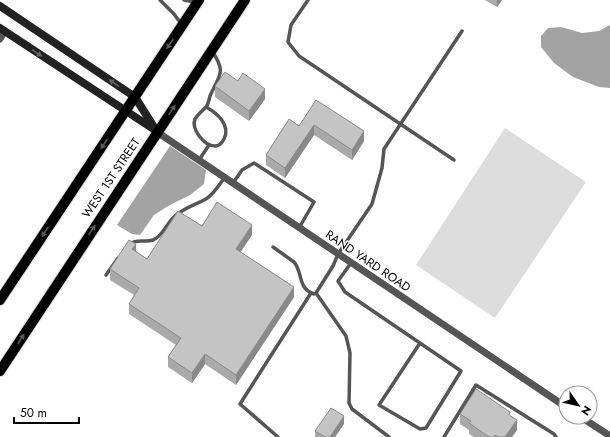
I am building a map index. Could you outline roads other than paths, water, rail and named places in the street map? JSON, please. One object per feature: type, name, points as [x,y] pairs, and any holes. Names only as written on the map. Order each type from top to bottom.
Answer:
[{"type":"main road","name":"WEST 1ST STREET","points":[[0,372],[245,0]]},
{"type":"main road","name":"WEST 1ST STREET","points":[[0,300],[199,1]]},
{"type":"main road","points":[[0,6],[135,97],[157,132]]},
{"type":"main road","points":[[2,30],[157,132]]},
{"type":"street","points":[[0,39],[2,30]]},
{"type":"street","name":"RAND YARD ROAD","points":[[157,132],[558,402]]},
{"type":"street","points":[[593,425],[610,436]]},
{"type":"lane","points":[[160,0],[179,19],[182,26]]},
{"type":"lane","points":[[184,0],[191,2],[199,1]]},
{"type":"lane","points":[[308,0],[291,25],[288,42],[299,56],[454,160]]},
{"type":"lane","points":[[316,293],[338,254],[372,204],[382,168],[384,149],[462,31]]},
{"type":"lane","points":[[206,107],[220,118],[226,129],[224,139],[216,146],[204,141],[194,124],[198,114],[206,107],[220,74],[219,61],[211,50]]},
{"type":"lane","points":[[199,160],[209,144]]},
{"type":"lane","points":[[233,183],[242,170],[254,163],[314,202],[299,228]]},
{"type":"lane","points":[[124,249],[128,244],[134,241],[152,241],[157,238],[172,218],[185,208],[208,198],[225,178]]},
{"type":"lane","points":[[272,247],[297,265],[301,282],[311,293],[316,293]]},
{"type":"lane","points":[[106,275],[119,255]]},
{"type":"lane","points":[[352,263],[338,281],[345,292],[420,343],[461,371],[426,428],[420,430],[379,405],[420,343]]},
{"type":"lane","points":[[278,437],[240,404],[311,293]]},
{"type":"lane","points":[[316,293],[346,336],[350,353],[349,403],[352,408],[383,435],[389,437]]},
{"type":"lane","points":[[444,437],[476,385],[554,434],[556,437]]}]
